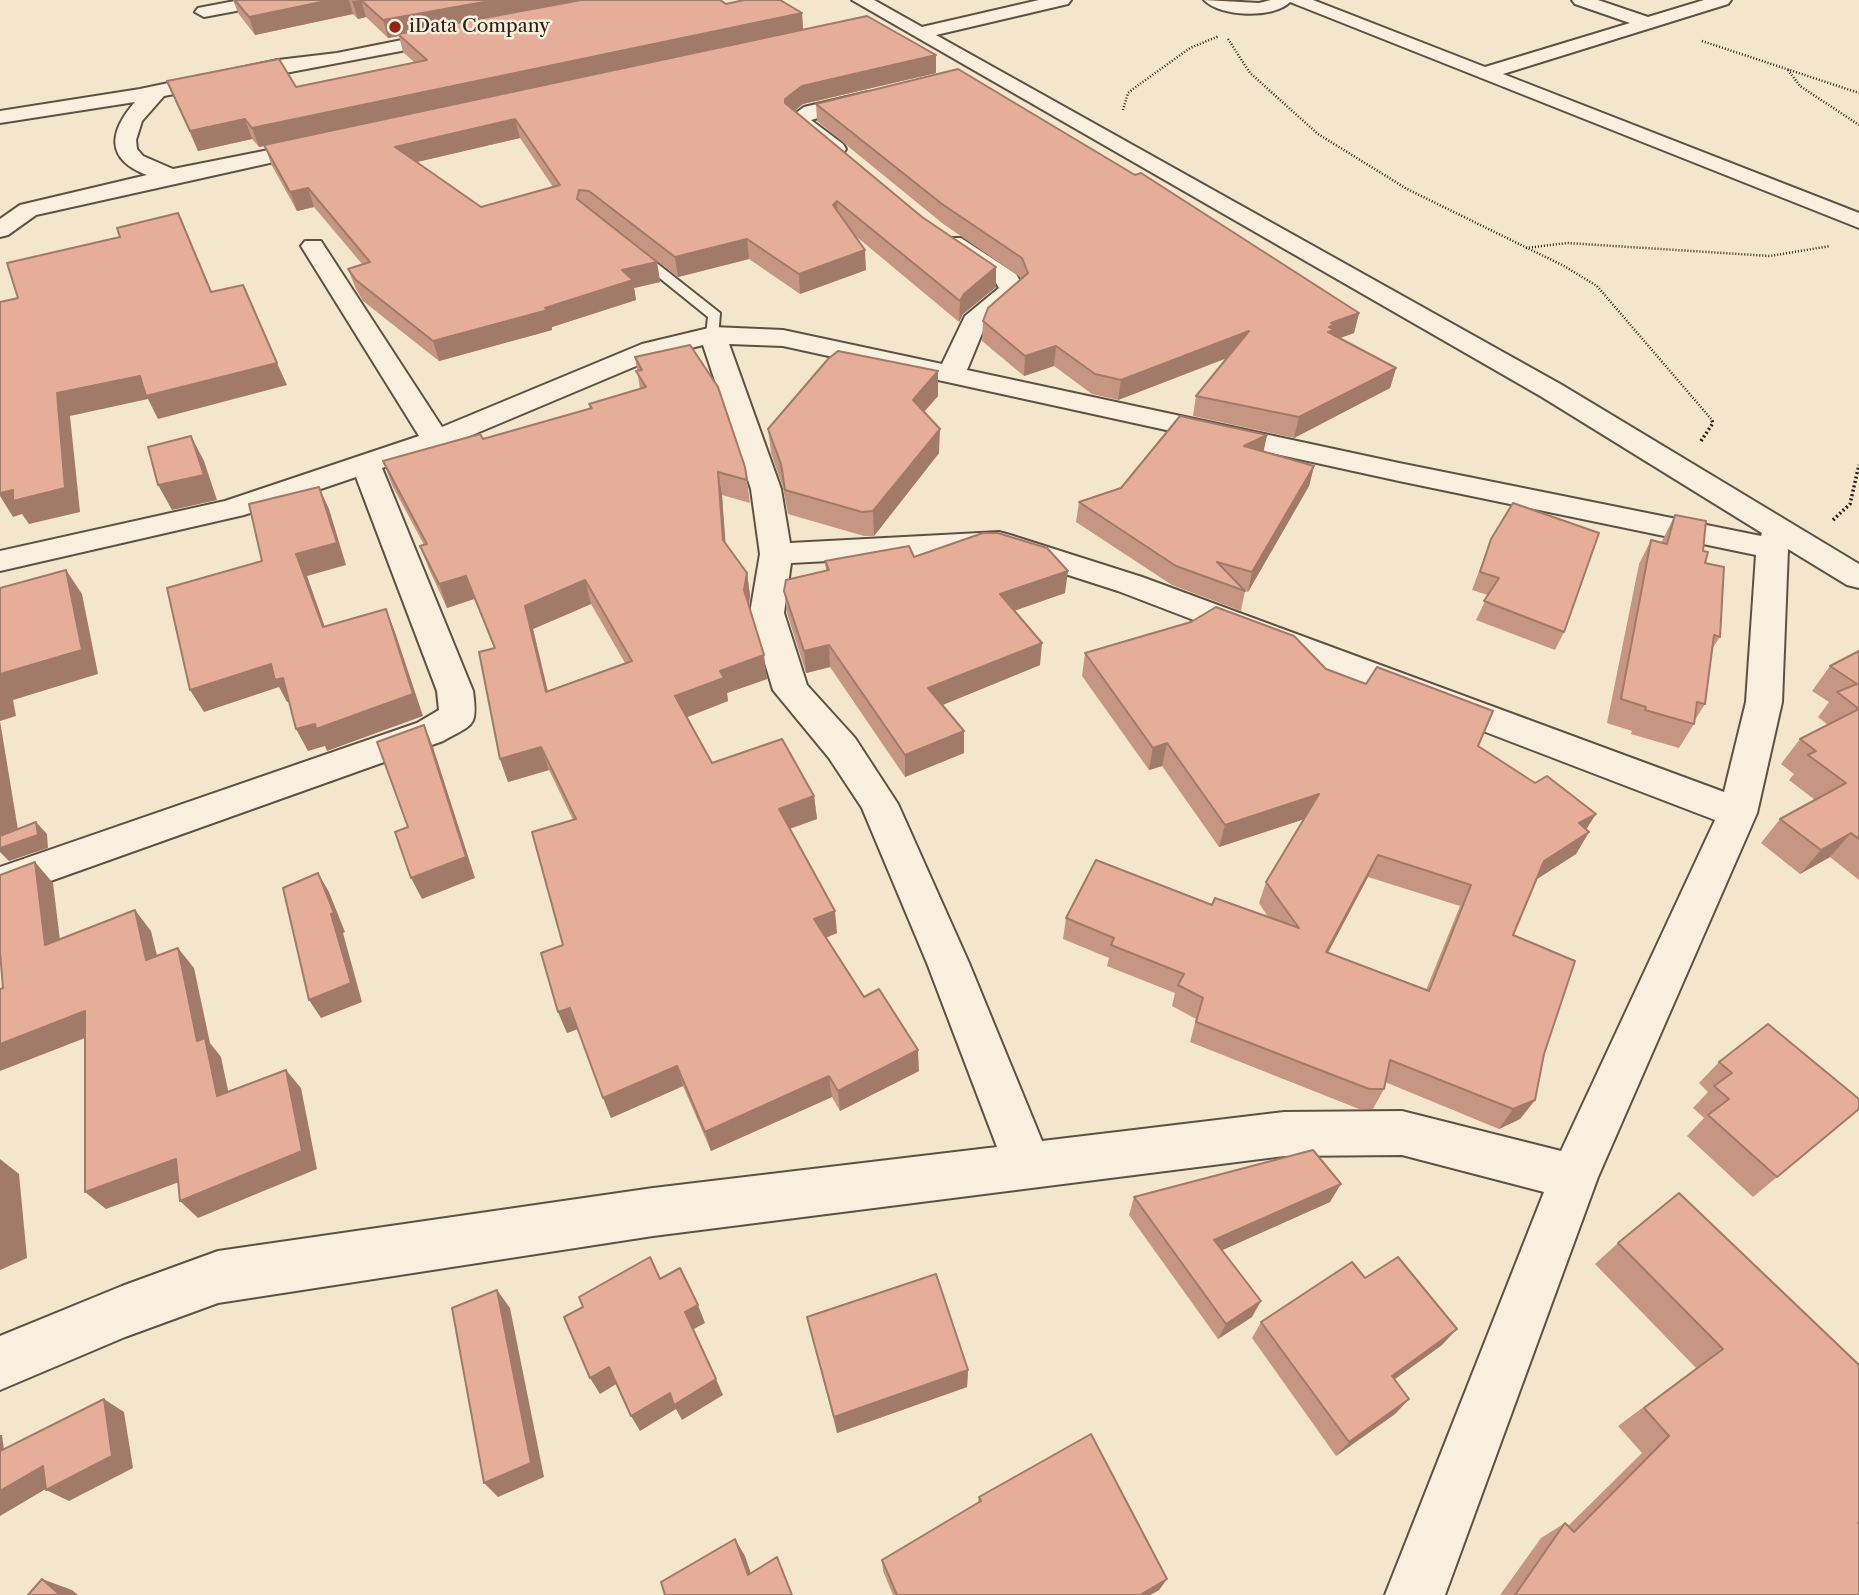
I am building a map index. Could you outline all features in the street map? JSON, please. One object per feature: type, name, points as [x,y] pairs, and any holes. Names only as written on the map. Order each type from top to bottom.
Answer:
[{"type":"street","points":[[204,12],[268,0]]},
{"type":"street","points":[[861,0],[1552,391],[1702,482],[1782,539],[1859,578]]},
{"type":"street","points":[[921,33],[1062,0]]},
{"type":"street","points":[[1213,0],[1251,8],[1279,4],[1282,0]]},
{"type":"street","points":[[1297,0],[1859,221]]},
{"type":"street","points":[[1581,0],[1648,23]]},
{"type":"street","points":[[1483,75],[1721,0]]},
{"type":"street","points":[[863,26],[895,19]]},
{"type":"street","points":[[0,117],[158,91],[278,66],[337,58],[465,33]]},
{"type":"street","points":[[959,76],[986,70]]},
{"type":"street","points":[[158,91],[138,110],[126,135],[125,147],[133,159],[171,176]]},
{"type":"street","points":[[857,167],[798,119],[811,111],[892,92]]},
{"type":"street","points":[[2,226],[28,210],[171,176],[340,141]]},
{"type":"street","points":[[932,230],[1007,279],[1012,290],[974,323],[951,374]]},
{"type":"street","points":[[313,246],[436,440]]},
{"type":"street","points":[[0,561],[233,508],[436,440],[651,350],[713,335],[783,338],[1399,472],[1782,539]]},
{"type":"street","points":[[713,335],[766,489],[776,554],[767,613],[791,690],[842,748],[879,804],[948,963],[1028,1166]]},
{"type":"street","points":[[0,883],[430,732],[458,716],[455,691],[365,462]]},
{"type":"street","points":[[1415,1595],[1574,1177],[1738,813],[1764,702],[1782,539]]},
{"type":"street","points":[[776,554],[999,542],[1130,584],[1738,813]]},
{"type":"street","points":[[0,1363],[122,1312],[218,1277],[653,1212],[1284,1134],[1402,1133],[1574,1177]]},
{"type":"lane","points":[[629,248],[715,316],[713,335]]},
{"type":"path","points":[[1648,23],[1859,93]]},
{"type":"path","points":[[1100,134],[1112,116],[1125,107],[1128,93],[1189,47],[1221,35],[1236,47],[1251,74],[1318,134],[1407,189],[1582,275],[1597,286],[1710,415],[1713,423],[1699,450],[1702,482]]},
{"type":"path","points":[[1787,69],[1800,86],[1859,125]]},
{"type":"path","points":[[1524,248],[1567,243],[1770,256],[1834,245]]},
{"type":"path","points":[[1782,539],[1828,524],[1841,514],[1850,504],[1859,465]]},
{"type":"building","points":[[235,0],[331,0],[249,17]]},
{"type":"building","points":[[361,0],[495,0],[383,20]]},
{"type":"building","points":[[581,0],[720,0],[726,4],[744,0],[780,0],[802,13],[252,128],[245,119],[190,131],[167,81],[279,59],[296,87],[427,60],[398,34]]},
{"type":"building","points":[[867,16],[936,55],[802,86],[785,99],[785,103],[922,217],[996,267],[964,294],[960,301],[837,201],[833,205],[865,250],[799,274],[747,239],[675,257],[589,191],[579,190],[577,199],[657,262],[622,270],[633,280],[545,308],[548,310],[433,341],[356,280],[348,269],[370,262],[308,188],[290,192],[264,145]],"holes":[[[515,119],[560,185],[481,207],[395,147]]]},
{"type":"building","points":[[958,69],[1135,175],[1141,173],[1359,313],[1331,323],[1335,325],[1329,327],[1334,330],[1328,332],[1396,368],[1299,417],[1196,396],[1249,331],[1121,380],[1095,374],[1056,346],[1025,356],[983,321],[988,308],[1028,273],[1022,258],[942,204],[816,104]]},
{"type":"building","points":[[178,213],[211,292],[243,285],[277,363],[146,396],[140,376],[57,393],[65,488],[13,501],[13,490],[0,493],[0,302],[18,298],[7,263],[120,237],[117,228]]},
{"type":"building","points":[[690,345],[718,387],[747,480],[718,472],[723,540],[747,573],[744,590],[764,655],[720,671],[724,678],[675,696],[712,763],[782,739],[814,796],[779,809],[835,911],[814,919],[864,997],[879,989],[918,1050],[838,1091],[829,1076],[705,1132],[677,1066],[603,1098],[570,1008],[558,1012],[541,953],[563,945],[532,832],[576,819],[541,747],[500,759],[479,652],[495,648],[466,576],[439,584],[420,546],[427,544],[383,461],[480,434],[483,439],[592,408],[589,404],[646,387],[636,371],[642,370],[635,357]],"holes":[[[585,580],[632,661],[546,692],[525,606]]]},
{"type":"building","points":[[838,351],[938,371],[913,400],[940,429],[873,511],[862,512],[785,490],[781,464],[768,429]]},
{"type":"building","points":[[1180,416],[1267,435],[1244,446],[1314,466],[1252,572],[1217,562],[1245,591],[1176,566],[1079,502],[1121,488]]},
{"type":"building","points":[[191,436],[204,475],[158,485],[148,447]]},
{"type":"building","points":[[319,487],[337,543],[296,554],[323,627],[386,609],[413,694],[316,729],[315,724],[296,729],[283,678],[275,680],[271,664],[190,690],[167,588],[262,561],[249,504]]},
{"type":"building","points":[[1513,503],[1599,533],[1564,632],[1484,601],[1499,578],[1480,572],[1491,539]]},
{"type":"building","points":[[1675,515],[1706,521],[1703,551],[1708,552],[1705,563],[1724,567],[1720,637],[1714,635],[1705,704],[1697,702],[1694,724],[1645,710],[1646,707],[1621,699],[1651,540],[1667,544]]},
{"type":"building","points":[[983,533],[998,533],[1047,548],[1068,571],[1000,594],[1042,643],[928,688],[964,731],[905,755],[829,645],[804,651],[784,591],[786,580],[829,570],[825,561],[909,546],[914,557]]},
{"type":"building","points":[[66,570],[82,650],[0,674],[0,588]]},
{"type":"building","points":[[1216,607],[1294,636],[1326,669],[1366,684],[1377,667],[1493,711],[1478,746],[1535,783],[1547,776],[1596,814],[1579,823],[1589,832],[1544,861],[1513,935],[1575,961],[1544,1054],[1535,1100],[1513,1109],[1390,1060],[1384,1089],[1369,1089],[1196,1022],[1203,998],[1178,985],[1184,974],[1111,945],[1114,938],[1066,918],[1096,860],[1212,905],[1215,898],[1299,928],[1266,882],[1319,794],[1225,825],[1167,743],[1153,748],[1085,653],[1191,622]],"holes":[[[1378,855],[1471,885],[1429,991],[1326,952]]]},
{"type":"building","points":[[1859,651],[1859,709],[1837,692],[1857,684],[1830,666]]},
{"type":"building","points":[[1859,709],[1859,839],[1851,833],[1821,850],[1780,819],[1846,783],[1808,755],[1816,751],[1800,739]]},
{"type":"building","points":[[424,725],[466,857],[411,878],[395,832],[408,827],[377,742]]},
{"type":"building","points":[[36,822],[38,835],[0,848],[0,836]]},
{"type":"building","points":[[35,862],[45,945],[135,910],[146,960],[178,948],[197,1041],[205,1038],[217,1096],[286,1070],[302,1151],[180,1201],[176,1159],[85,1192],[85,1011],[0,1044],[0,989],[3,988],[0,875]]},
{"type":"building","points":[[318,873],[334,913],[331,914],[351,983],[309,1000],[283,888]]},
{"type":"building","points":[[1768,1024],[1859,1099],[1859,1109],[1777,1177],[1708,1115],[1729,1099],[1714,1086],[1732,1073],[1719,1062]]},
{"type":"building","points":[[1313,1150],[1341,1184],[1214,1240],[1261,1301],[1226,1324],[1134,1197]]},
{"type":"building","points":[[1679,1193],[1859,1365],[1859,1595],[1515,1595],[1565,1523],[1574,1532],[1669,1436],[1644,1408],[1723,1349],[1618,1243]]},
{"type":"building","points":[[650,1257],[660,1279],[680,1268],[698,1305],[685,1312],[716,1379],[674,1405],[670,1393],[631,1416],[609,1367],[590,1378],[564,1317],[583,1307],[579,1297]]},
{"type":"building","points":[[1398,1257],[1457,1329],[1392,1376],[1409,1399],[1349,1442],[1261,1322],[1352,1262],[1365,1278]]},
{"type":"building","points":[[936,1274],[968,1370],[834,1417],[807,1317]]},
{"type":"building","points":[[497,1290],[531,1463],[484,1483],[452,1308]]},
{"type":"building","points":[[104,1399],[112,1456],[46,1490],[43,1466],[0,1491],[0,1451]]},
{"type":"building","points":[[1091,1434],[1167,1579],[1140,1595],[897,1595],[882,1560],[981,1501],[979,1497]]},
{"type":"building","points":[[735,1539],[748,1575],[777,1557],[792,1595],[665,1595],[661,1582]]},
{"type":"building","points":[[42,1579],[60,1595],[28,1595]]},
{"type":"place","name":"iData Company","points":[[395,27]]}]
